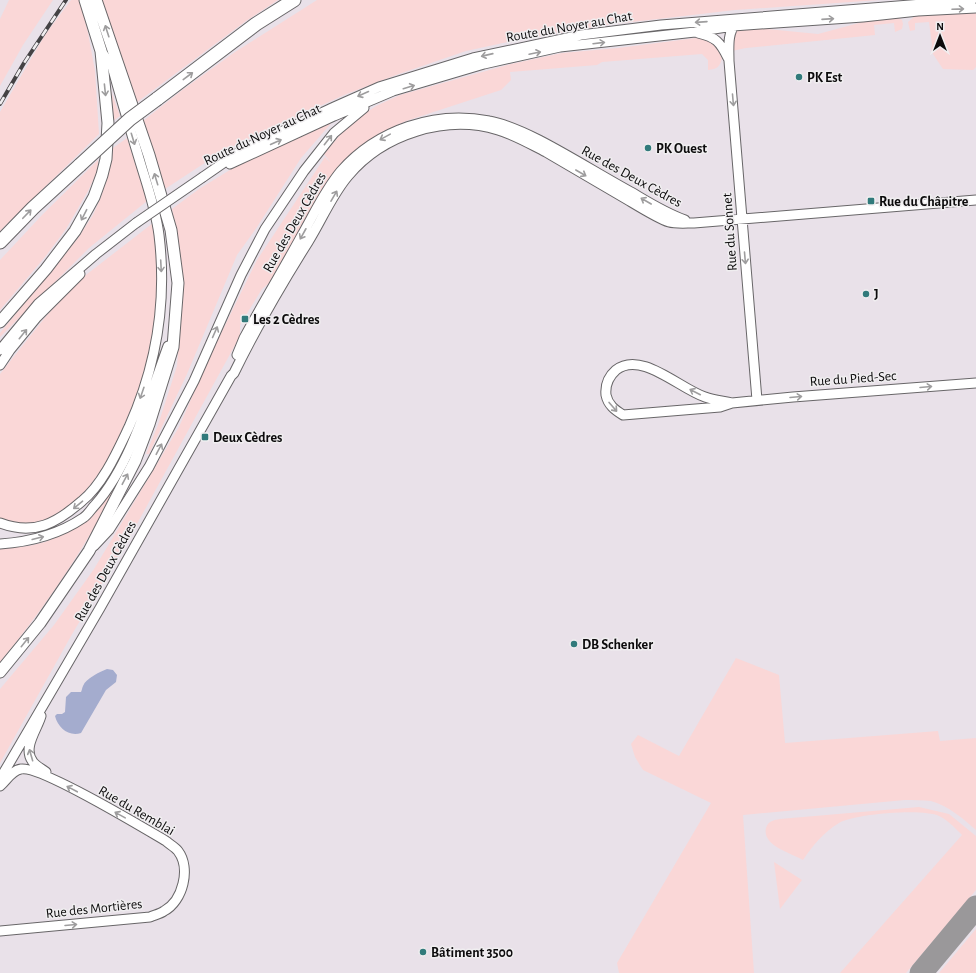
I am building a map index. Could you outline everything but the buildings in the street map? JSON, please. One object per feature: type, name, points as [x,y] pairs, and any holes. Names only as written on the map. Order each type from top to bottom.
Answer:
[{"type":"highway","points":[[0,242],[32,208],[130,119],[256,24],[294,0]]},
{"type":"main road","points":[[0,322],[67,243],[82,220],[102,175],[106,159],[108,123],[101,51],[85,0]]},
{"type":"main road","points":[[0,672],[40,623],[89,551],[135,461],[149,424],[173,347],[178,283],[171,230],[149,155],[96,0]]},
{"type":"street","name":"Route du Noyer au Chat","points":[[203,177],[313,125],[394,92],[484,64],[560,48],[695,32],[736,22],[972,0]]},
{"type":"street","name":"Route du Noyer au Chat","points":[[203,177],[242,150],[379,87],[473,58],[581,35],[661,25],[856,17],[918,11],[976,8]]},
{"type":"street","name":"Rue du Sonnet","points":[[736,22],[729,39],[729,61],[757,400]]},
{"type":"street","name":"Rue du Sonnet","points":[[695,32],[715,38],[722,46],[729,61]]},
{"type":"street","points":[[0,523],[13,528],[27,528],[56,521],[88,497],[112,462],[132,421],[150,368],[158,334],[161,301],[159,235],[151,198],[112,66],[101,51]]},
{"type":"street","points":[[89,551],[109,530],[149,467],[194,381],[217,327],[248,262],[266,229],[304,171],[334,132],[359,110],[394,92]]},
{"type":"street","name":"Rue des Deux Cèdres","points":[[0,779],[95,618],[234,373],[254,332],[336,192],[347,177],[361,163],[390,142],[418,131],[454,125],[482,126],[498,130],[528,142],[669,222],[694,223],[976,200]]},
{"type":"street","points":[[0,350],[38,304],[96,254],[136,223],[203,177]]},
{"type":"street","points":[[0,365],[10,350],[37,317],[76,279],[96,254]]},
{"type":"street","points":[[0,544],[30,540],[63,530],[84,517],[102,497],[117,475],[132,446],[175,328]]},
{"type":"street","points":[[634,364],[648,367],[705,397],[732,403],[720,407],[623,415],[613,409],[607,399],[605,386],[611,374],[621,366],[634,364]]},
{"type":"street","name":"Rue du Pied-Sec","points":[[732,403],[976,382]]},
{"type":"street","name":"Rue du Remblai","points":[[45,702],[29,747],[30,754],[33,762],[58,781]]},
{"type":"street","name":"Rue du Remblai","points":[[0,786],[21,768],[34,770],[58,781],[166,841],[177,850],[182,861],[184,876]]},
{"type":"street","name":"Rue des Mortières","points":[[0,931],[150,917],[165,911],[178,897],[184,876]]},
{"type":"street","name":"Rue des Mortières","points":[[0,937],[32,929]]},
{"type":"shaded area","points":[[0,0],[976,0],[976,973],[0,973]]},
{"type":"shaded area","points":[[9,0],[53,0],[23,45],[0,86],[0,19]]},
{"type":"shaded area","points":[[71,0],[80,0],[88,33],[95,71],[99,134],[0,231],[0,112],[45,35]]},
{"type":"shaded area","points":[[102,0],[278,0],[246,21],[136,103]]},
{"type":"shaded area","points":[[317,0],[879,0],[735,10],[606,25],[522,39],[466,51],[344,95],[223,151],[165,189],[143,121],[181,91],[235,52]]},
{"type":"shaded area","points":[[976,11],[976,67],[973,70],[943,69],[931,51],[932,45],[929,22],[915,23],[915,30],[910,31],[908,22],[915,16]]},
{"type":"shaded area","points":[[897,17],[902,20],[903,24],[902,29],[895,32],[894,23],[874,25],[875,35],[746,48],[732,51],[736,29],[756,28],[818,34],[870,20]]},
{"type":"shaded area","points":[[704,37],[715,45],[722,58],[718,67],[714,69],[708,70],[708,60],[702,54],[602,62],[597,65],[510,72],[511,80],[501,90],[406,121],[380,133],[352,153],[336,170],[274,279],[262,289],[240,325],[240,336],[132,533],[71,636],[0,763],[0,689],[54,625],[94,569],[179,427],[208,360],[257,260],[325,157],[331,163],[324,154],[348,125],[376,106],[400,95],[511,64],[562,53],[618,48]]},
{"type":"shaded area","points":[[111,91],[120,116],[113,121]]},
{"type":"shaded area","points":[[334,120],[301,158],[257,227],[237,255],[187,374],[149,454],[146,454],[158,425],[177,366],[182,302],[182,280],[177,235],[172,209],[199,189],[251,157]]},
{"type":"shaded area","points":[[127,138],[147,201],[89,248],[0,337],[0,333],[78,238],[93,215],[108,175],[113,148]]},
{"type":"shaded area","points":[[98,160],[98,170],[88,191],[66,229],[45,257],[0,310],[0,260],[43,214]]},
{"type":"shaded area","points":[[153,223],[156,247],[158,309],[148,363],[137,395],[109,459],[91,484],[71,507],[54,518],[39,523],[23,524],[0,518],[0,374],[47,315],[82,278]]},
{"type":"shaded area","points":[[131,453],[132,457],[104,511],[72,564],[38,614],[0,662],[0,548],[29,546],[45,542],[67,533],[83,522]]},
{"type":"shaded area","points":[[736,658],[779,675],[785,743],[938,731],[940,741],[976,738],[976,830],[949,809],[938,803],[925,800],[905,800],[743,815],[754,973],[619,973],[617,963],[711,803],[643,770],[635,757],[631,744],[638,735],[679,756]]},
{"type":"shaded area","points":[[919,807],[949,814],[976,836],[976,890],[906,973],[840,973],[962,835],[951,824],[939,816],[931,814],[904,812],[859,817],[839,823],[828,830],[803,860],[778,848],[768,840],[766,828],[772,821],[780,819]]},
{"type":"shaded area","points":[[774,862],[802,880],[780,909]]},
{"type":"shaded area","points":[[976,929],[976,973],[939,973]]},
{"type":"water","points":[[107,669],[113,670],[117,675],[116,682],[106,690],[81,733],[68,733],[61,728],[55,716],[65,712],[66,697],[71,692],[81,692],[87,680]]},
{"type":"taxiway","points":[[921,973],[976,907]]},
{"type":"railway","points":[[0,104],[24,63],[66,0]]},
{"type":"place","name":"PK Est","points":[[799,77]]},
{"type":"place","name":"PK Ouest","points":[[648,148]]},
{"type":"place","name":"Rue du Châpitre","points":[[871,201]]},
{"type":"place","name":"J","points":[[866,294]]},
{"type":"place","name":"Les 2 Cèdres","points":[[245,319]]},
{"type":"place","name":"Deux Cèdres","points":[[205,437]]},
{"type":"place","name":"DB Schenker","points":[[574,644]]},
{"type":"place","name":"Bâtiment 3500","points":[[423,952]]}]
